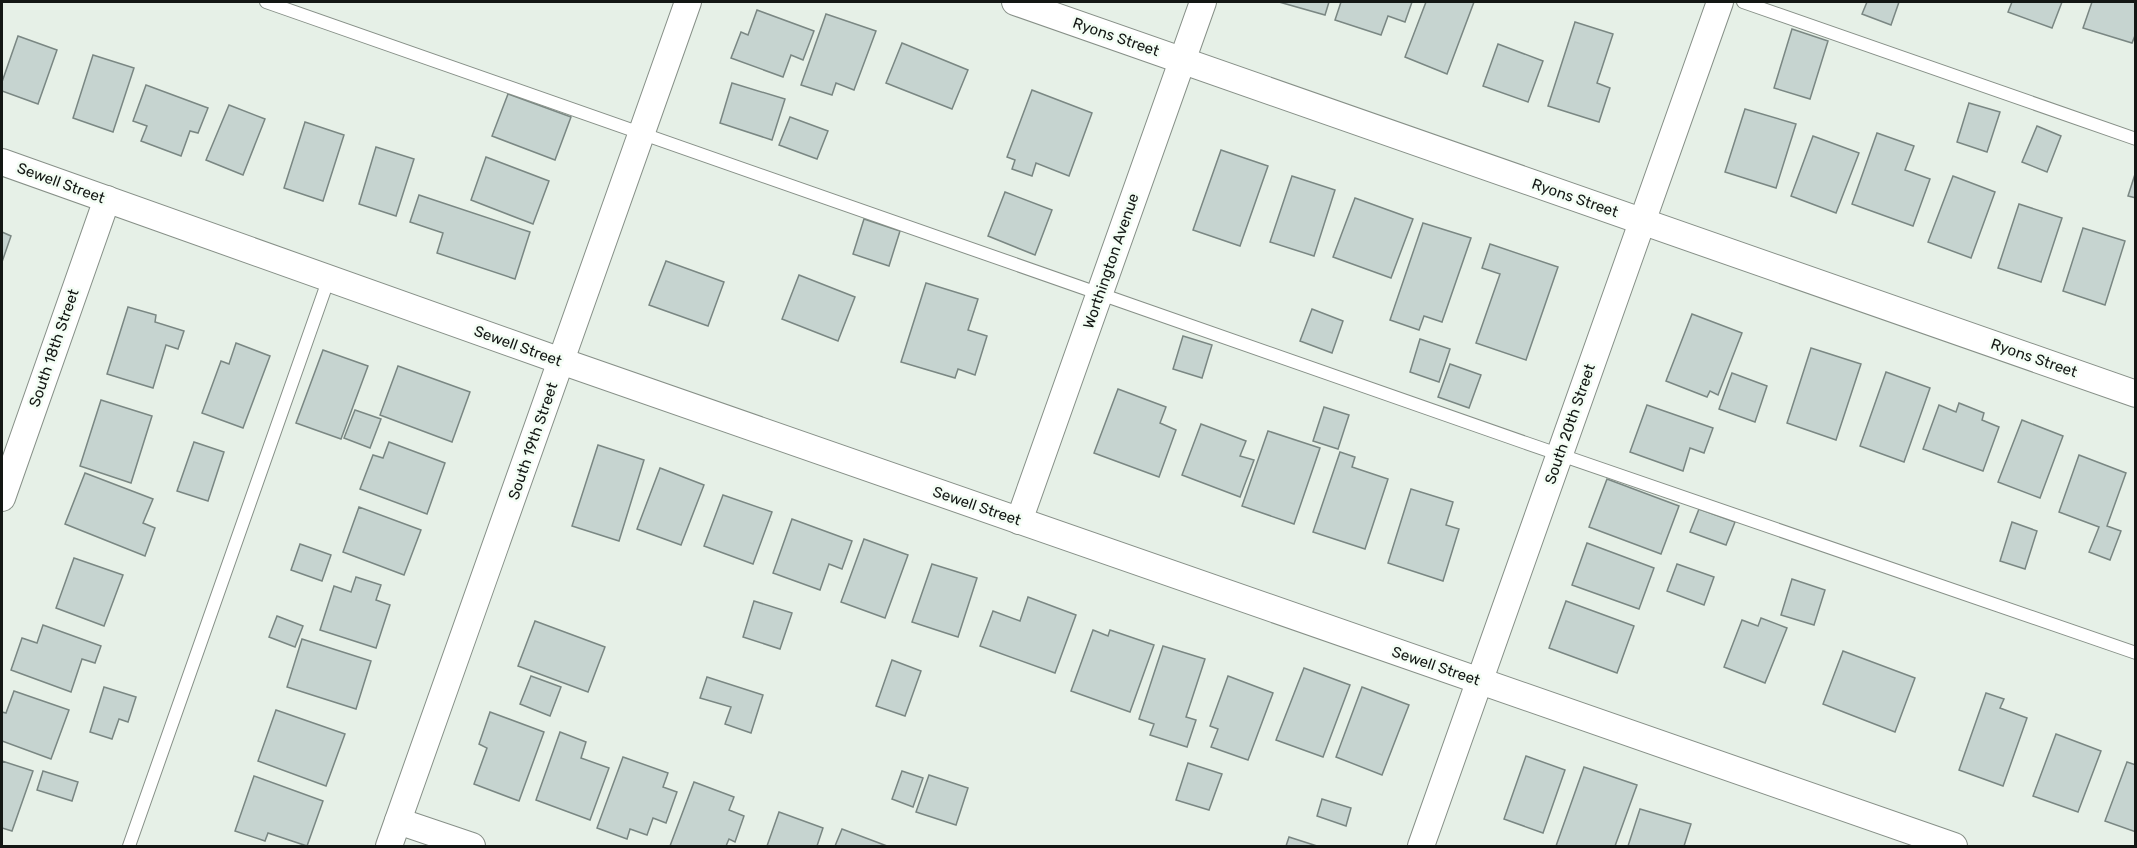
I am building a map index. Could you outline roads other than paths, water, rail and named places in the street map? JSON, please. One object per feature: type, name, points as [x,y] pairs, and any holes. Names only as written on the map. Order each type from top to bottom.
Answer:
[{"type":"street","name":"South 19th Street","points":[[389,846],[688,2]]},
{"type":"street","name":"Ryons Street","points":[[1015,2],[2136,394]]},
{"type":"street","name":"Worthington Avenue","points":[[1019,521],[1203,2]]},
{"type":"street","name":"South 20th Street","points":[[1420,846],[1720,2]]},
{"type":"street","name":"Sewell Street","points":[[2,162],[561,361],[1954,846]]},
{"type":"street","name":"South 18th Street","points":[[2,498],[107,199]]},
{"type":"street","points":[[398,821],[472,846]]},
{"type":"lane","points":[[266,2],[1100,292],[1559,455],[2136,653]]},
{"type":"lane","points":[[1743,2],[2136,140]]},
{"type":"lane","points":[[129,846],[329,278]]}]
